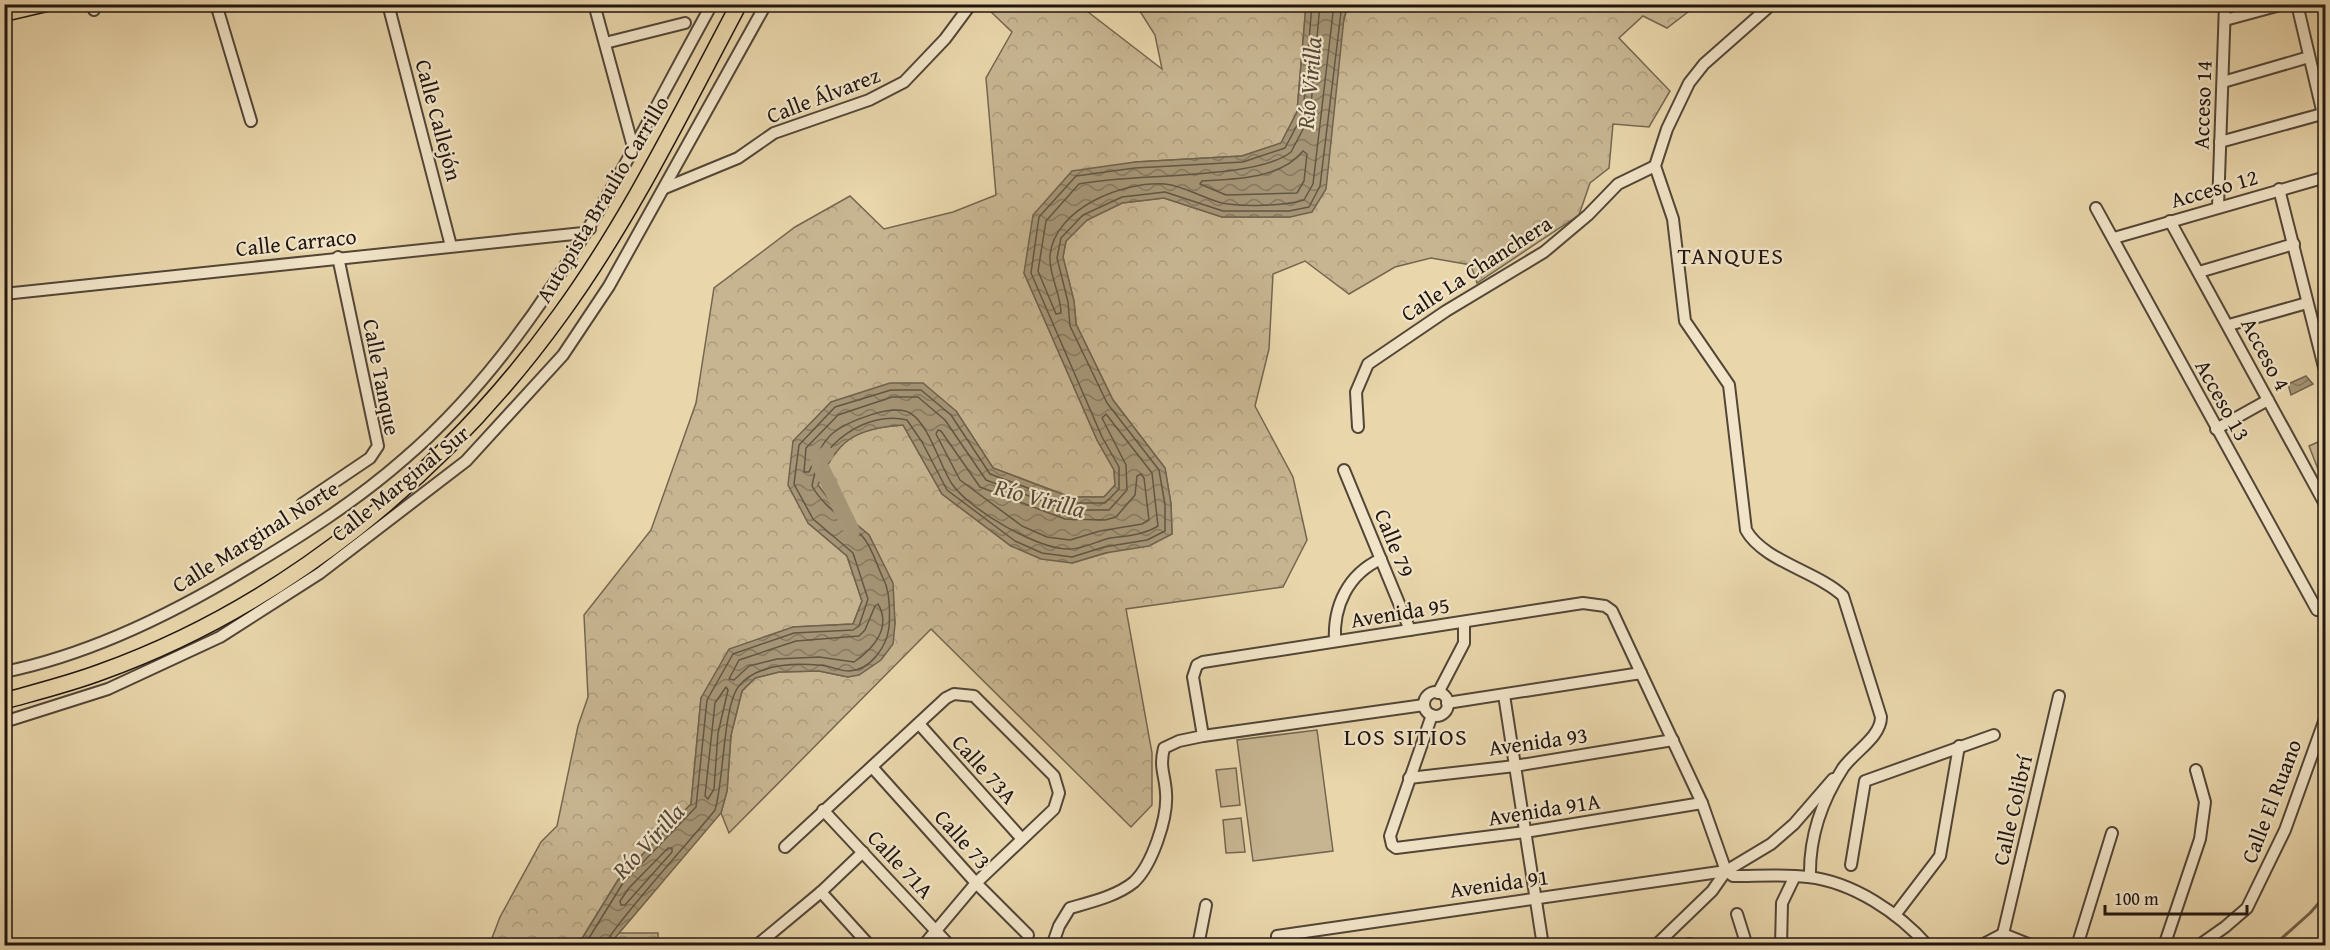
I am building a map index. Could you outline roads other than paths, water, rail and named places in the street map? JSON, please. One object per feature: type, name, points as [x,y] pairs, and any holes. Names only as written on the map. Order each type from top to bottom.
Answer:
[{"type":"highway","name":"Autopista Braulio Carrillo","points":[[4,701],[101,672],[211,624],[299,579],[417,479],[485,407],[560,316],[615,229],[739,4]]},
{"type":"main road","points":[[4,15],[51,4]]},
{"type":"street","points":[[216,4],[251,121]]},
{"type":"street","name":"Calle Callejón","points":[[388,4],[451,246]]},
{"type":"street","points":[[594,4],[633,147]]},
{"type":"street","name":"Calle Marginal Norte","points":[[4,672],[121,634],[202,596],[321,524],[405,459],[467,397],[535,311],[590,229],[712,4]]},
{"type":"street","name":"Calle Marginal Sur","points":[[4,722],[108,689],[220,637],[466,461],[563,355],[609,286],[766,4]]},
{"type":"street","name":"Calle Álvarez","points":[[665,189],[738,158],[774,133],[869,100],[904,82],[945,39],[970,4]]},
{"type":"street","points":[[1655,945],[1712,891],[1726,871],[1771,844],[1794,824],[1875,733],[1881,720],[1852,621],[1840,594],[1774,555],[1750,537],[1746,530],[1730,385],[1685,321],[1673,219],[1655,166],[1667,129],[1689,83],[1704,64],[1772,4]]},
{"type":"street","name":"Acceso 14","points":[[2218,207],[2225,4]]},
{"type":"street","points":[[2225,20],[2284,4]]},
{"type":"street","points":[[2296,4],[2325,127]]},
{"type":"street","points":[[605,43],[685,22]]},
{"type":"street","points":[[2223,82],[2309,57]]},
{"type":"street","points":[[2220,142],[2322,114]]},
{"type":"street","name":"Calle La Chanchera","points":[[1358,427],[1356,392],[1368,364],[1446,311],[1544,252],[1588,215],[1618,184],[1655,166]]},
{"type":"street","name":"Acceso 12","points":[[2114,238],[2325,177]]},
{"type":"street","points":[[2279,189],[2325,375]]},
{"type":"street","name":"Acceso 13","points":[[2096,208],[2216,429],[2321,607]]},
{"type":"street","name":"Acceso 4","points":[[2170,221],[2229,325],[2325,506]]},
{"type":"street","name":"Calle Carraco","points":[[4,294],[583,232],[590,229]]},
{"type":"street","points":[[615,229],[633,242]]},
{"type":"street","points":[[2199,272],[2294,244]]},
{"type":"street","name":"Calle Tanque","points":[[302,504],[370,458],[378,446],[338,257]]},
{"type":"street","points":[[2229,325],[2307,303]]},
{"type":"street","points":[[2216,429],[2268,400]]},
{"type":"street","name":"Calle 79","points":[[1344,470],[1410,630]]},
{"type":"street","points":[[1335,641],[1335,615],[1344,594],[1360,571],[1381,559]]},
{"type":"street","name":"Avenida 95","points":[[1203,736],[1192,677],[1197,665],[1210,660],[1583,603],[1605,606],[1618,619],[1702,803],[1726,871]]},
{"type":"street","points":[[1424,705],[1426,698],[1438,693],[1464,643],[1464,622]]},
{"type":"street","points":[[101,672],[108,689]]},
{"type":"street","points":[[1447,704],[1641,673]]},
{"type":"street","points":[[1438,693],[1444,697],[1447,704]]},
{"type":"street","points":[[785,847],[823,810],[954,694],[974,696],[1054,776],[1059,793],[1054,808],[976,884],[923,945]]},
{"type":"street","points":[[1504,695],[1543,945]]},
{"type":"street","name":"Calle Colibrí","points":[[2003,934],[2059,696]]},
{"type":"street","points":[[1432,715],[1441,715],[1447,704]]},
{"type":"street","points":[[1052,945],[1059,926],[1070,908],[1108,896],[1134,881],[1157,844],[1164,821],[1166,793],[1160,764],[1164,748],[1179,741],[1203,736],[1424,705]]},
{"type":"street","points":[[1424,705],[1432,715]]},
{"type":"street","points":[[1409,778],[1432,715]]},
{"type":"street","name":"Calle El Ruano","points":[[2198,945],[2225,927],[2247,908],[2288,821],[2325,716]]},
{"type":"street","name":"Calle 73A","points":[[920,725],[1022,839]]},
{"type":"street","points":[[1851,865],[1865,781],[1994,735]]},
{"type":"street","name":"Avenida 93","points":[[1409,778],[1515,766],[1673,740]]},
{"type":"street","points":[[1895,915],[1940,856],[1959,746]]},
{"type":"street","name":"Calle 73","points":[[872,767],[976,884],[1028,935]]},
{"type":"street","points":[[1810,877],[1810,845],[1813,830],[1844,767]]},
{"type":"street","points":[[2164,945],[2200,839],[2205,802],[2196,770]]},
{"type":"street","name":"Avenida 91A","points":[[1409,778],[1390,836],[1392,845],[1401,849],[1525,832],[1702,803]]},
{"type":"street","name":"Calle 71A","points":[[823,810],[950,945]]},
{"type":"street","points":[[2077,945],[2112,833]]},
{"type":"street","points":[[756,945],[821,892],[863,852]]},
{"type":"street","points":[[1726,871],[1733,876],[1810,877],[1834,883],[1895,915],[1928,945]]},
{"type":"street","name":"Avenida 91","points":[[1277,941],[1535,898],[1726,871]]},
{"type":"street","points":[[1781,945],[1782,903],[1795,876]]},
{"type":"street","points":[[821,892],[870,945]]},
{"type":"street","points":[[1198,945],[1206,905]]},
{"type":"street","points":[[1737,914],[1747,945]]},
{"type":"street","points":[[1980,945],[2003,934],[2033,945]]},
{"type":"water","points":[[1306,5],[1348,5],[1344,18],[1326,189],[1312,212],[1290,217],[1222,217],[1164,198],[1122,203],[1087,220],[1066,241],[1063,257],[1074,301],[1076,324],[1113,400],[1165,468],[1171,504],[1172,534],[1149,546],[1105,553],[1072,563],[1041,559],[1011,546],[942,494],[903,425],[872,429],[850,439],[832,457],[818,485],[833,505],[869,535],[893,583],[895,624],[893,644],[881,660],[859,675],[848,677],[819,671],[779,672],[755,678],[742,691],[731,735],[727,791],[721,813],[609,945],[578,945],[618,880],[691,804],[701,698],[729,649],[793,627],[853,624],[862,601],[847,556],[808,523],[788,485],[793,441],[831,402],[890,383],[923,383],[956,411],[993,468],[1070,497],[1104,497],[1115,485],[1114,470],[1097,440],[1024,273],[1033,215],[1072,171],[1135,162],[1242,156],[1281,143],[1297,112]]},
{"type":"water","points":[[2306,376],[2313,384],[2291,395],[2288,384]]},
{"type":"waterway","name":"Río Virilla","points":[[826,454],[818,461],[852,531]]},
{"type":"waterway","points":[[2273,946],[2310,913],[2326,895]]},
{"type":"district","name":"TANQUES","points":[[1731,255]]},
{"type":"district","name":"LOS SITIOS","points":[[1406,736]]}]
